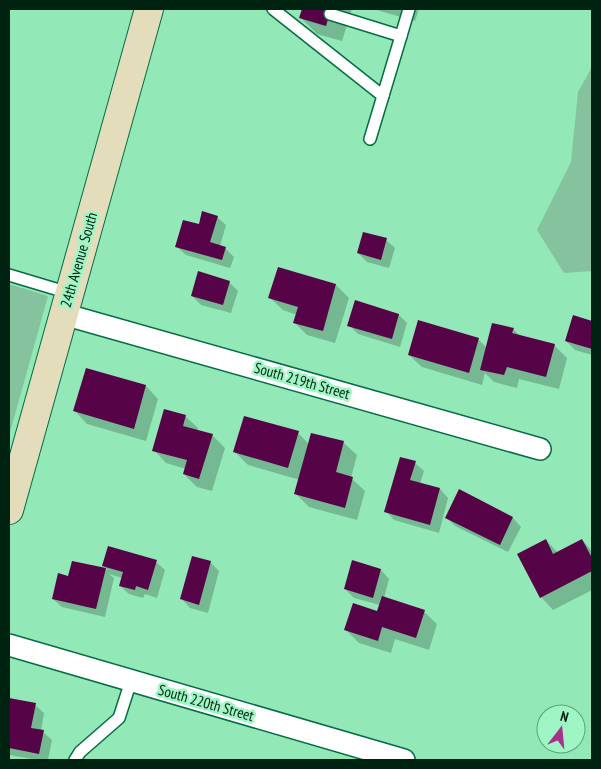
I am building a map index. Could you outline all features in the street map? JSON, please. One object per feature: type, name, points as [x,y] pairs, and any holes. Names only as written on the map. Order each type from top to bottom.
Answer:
[{"type":"street","name":"24th Avenue South","points":[[9,510],[149,9]]},
{"type":"street","name":"South 219th Street","points":[[66,304],[540,449]]},
{"type":"street","name":"South 220th Street","points":[[9,645],[404,760]]},
{"type":"lane","points":[[273,9],[383,96]]},
{"type":"lane","points":[[370,139],[409,9]]},
{"type":"lane","points":[[330,14],[401,36]]},
{"type":"lane","points":[[9,275],[66,304]]},
{"type":"lane","points":[[75,760],[80,752],[119,718],[131,681]]},
{"type":"green space","points":[[592,67],[592,271],[564,273],[537,230],[571,162],[578,92]]},
{"type":"green space","points":[[9,284],[48,296],[9,436]]},
{"type":"building","points":[[302,9],[331,9],[326,26],[299,18]]},
{"type":"building","points":[[202,211],[218,216],[210,242],[226,247],[222,260],[175,247],[183,220],[199,224]]},
{"type":"building","points":[[363,232],[387,238],[381,260],[357,253]]},
{"type":"building","points":[[278,267],[336,284],[323,331],[293,323],[298,307],[268,298]]},
{"type":"building","points":[[198,271],[230,281],[223,305],[191,296]]},
{"type":"building","points":[[355,300],[399,314],[392,339],[347,326]]},
{"type":"building","points":[[573,315],[592,321],[592,349],[565,341]]},
{"type":"building","points":[[418,320],[479,338],[469,373],[408,355]]},
{"type":"building","points":[[492,323],[514,328],[512,333],[555,344],[546,377],[507,367],[504,375],[480,370]]},
{"type":"building","points":[[86,368],[146,385],[134,429],[73,411]]},
{"type":"building","points":[[164,409],[186,415],[183,426],[213,434],[199,479],[183,474],[187,460],[152,451]]},
{"type":"building","points":[[244,416],[299,431],[288,468],[233,452]]},
{"type":"building","points":[[311,433],[344,441],[336,472],[353,477],[345,508],[294,494]]},
{"type":"building","points":[[400,457],[416,461],[410,480],[440,488],[430,525],[384,512]]},
{"type":"building","points":[[459,489],[513,517],[500,545],[445,518]]},
{"type":"building","points":[[546,539],[553,554],[582,539],[592,558],[592,571],[540,598],[517,554]]},
{"type":"building","points":[[108,546],[157,560],[148,590],[136,586],[135,590],[119,586],[123,572],[102,566]]},
{"type":"building","points":[[192,556],[211,561],[199,605],[180,599]]},
{"type":"building","points":[[352,560],[381,569],[373,598],[344,589]]},
{"type":"building","points":[[72,561],[106,568],[96,609],[52,599],[58,573],[68,576]]},
{"type":"building","points":[[382,596],[425,610],[416,638],[382,627],[378,641],[344,630],[353,603],[377,611]]},
{"type":"building","points":[[9,698],[36,703],[31,728],[44,730],[39,754],[9,748]]}]
